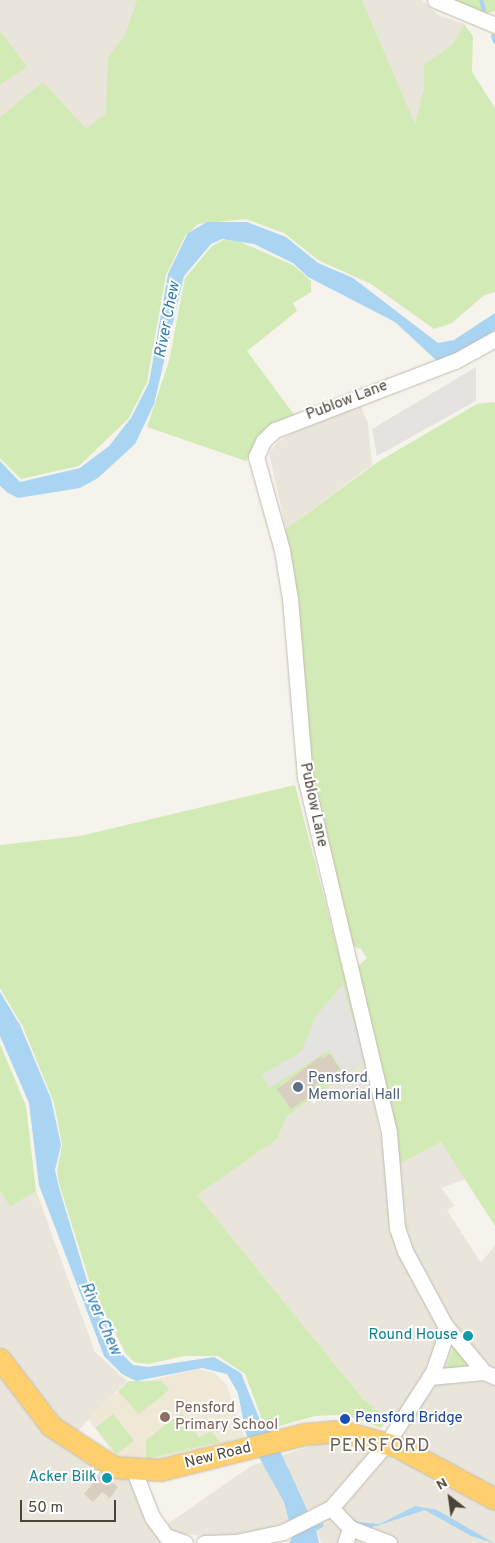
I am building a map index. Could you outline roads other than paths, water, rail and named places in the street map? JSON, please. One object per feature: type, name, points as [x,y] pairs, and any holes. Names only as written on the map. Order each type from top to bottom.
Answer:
[{"type":"highway","name":"New Road","points":[[0,1359],[31,1404],[60,1433],[105,1463],[134,1471],[160,1470],[286,1438],[342,1431],[387,1443],[495,1499]]},
{"type":"street","points":[[435,0],[495,26]]},
{"type":"street","name":"Publow Lane","points":[[489,1375],[445,1326],[404,1251],[397,1228],[389,1132],[305,777],[289,591],[282,550],[256,457],[263,441],[275,430],[455,361],[495,339]]},
{"type":"street","points":[[204,1543],[236,1542],[285,1531],[331,1508],[387,1443],[430,1377],[440,1355],[445,1326]]},
{"type":"street","points":[[430,1377],[489,1375]]},
{"type":"street","points":[[134,1471],[140,1493],[162,1539],[185,1543]]},
{"type":"street","points":[[331,1508],[350,1528],[390,1543]]},
{"type":"street","points":[[345,1543],[350,1528]]},
{"type":"water","name":"River Chew","points":[[207,222],[247,222],[286,237],[318,263],[353,278],[438,343],[454,340],[495,313],[495,330],[468,348],[437,361],[395,322],[308,277],[293,263],[254,244],[222,239],[211,244],[184,276],[154,404],[135,444],[98,478],[80,488],[18,498],[8,493],[0,486],[0,461],[20,482],[80,468],[109,446],[131,418],[149,383],[168,274],[188,233]]},
{"type":"water","name":"River Chew","points":[[0,992],[20,1025],[51,1099],[61,1145],[55,1170],[59,1188],[92,1297],[124,1356],[133,1365],[148,1367],[214,1357],[241,1373],[261,1423],[269,1427],[316,1529],[319,1543],[289,1543],[293,1536],[284,1502],[246,1434],[238,1393],[227,1374],[202,1368],[136,1381],[122,1374],[104,1356],[39,1185],[29,1103],[0,1036]]},
{"type":"water","points":[[415,1506],[437,1510],[494,1543],[471,1536],[425,1510],[370,1528],[349,1521],[341,1511],[358,1522],[380,1524]]},
{"type":"waterway","points":[[481,0],[484,10]]},
{"type":"waterway","points":[[493,36],[495,42]]},
{"type":"waterway","points":[[313,1530],[322,1525]]},
{"type":"place","name":"Pensford Memorial Hall","points":[[298,1087]]},
{"type":"place","name":"Round House","points":[[468,1336]]},
{"type":"place","name":"Pensford Primary School","points":[[165,1417]]},
{"type":"place","name":"Pensford Bridge","points":[[345,1419]]},
{"type":"place","name":"Acker Bilk","points":[[107,1478]]},
{"type":"district","name":"PENSFORD","points":[[380,1447]]}]
